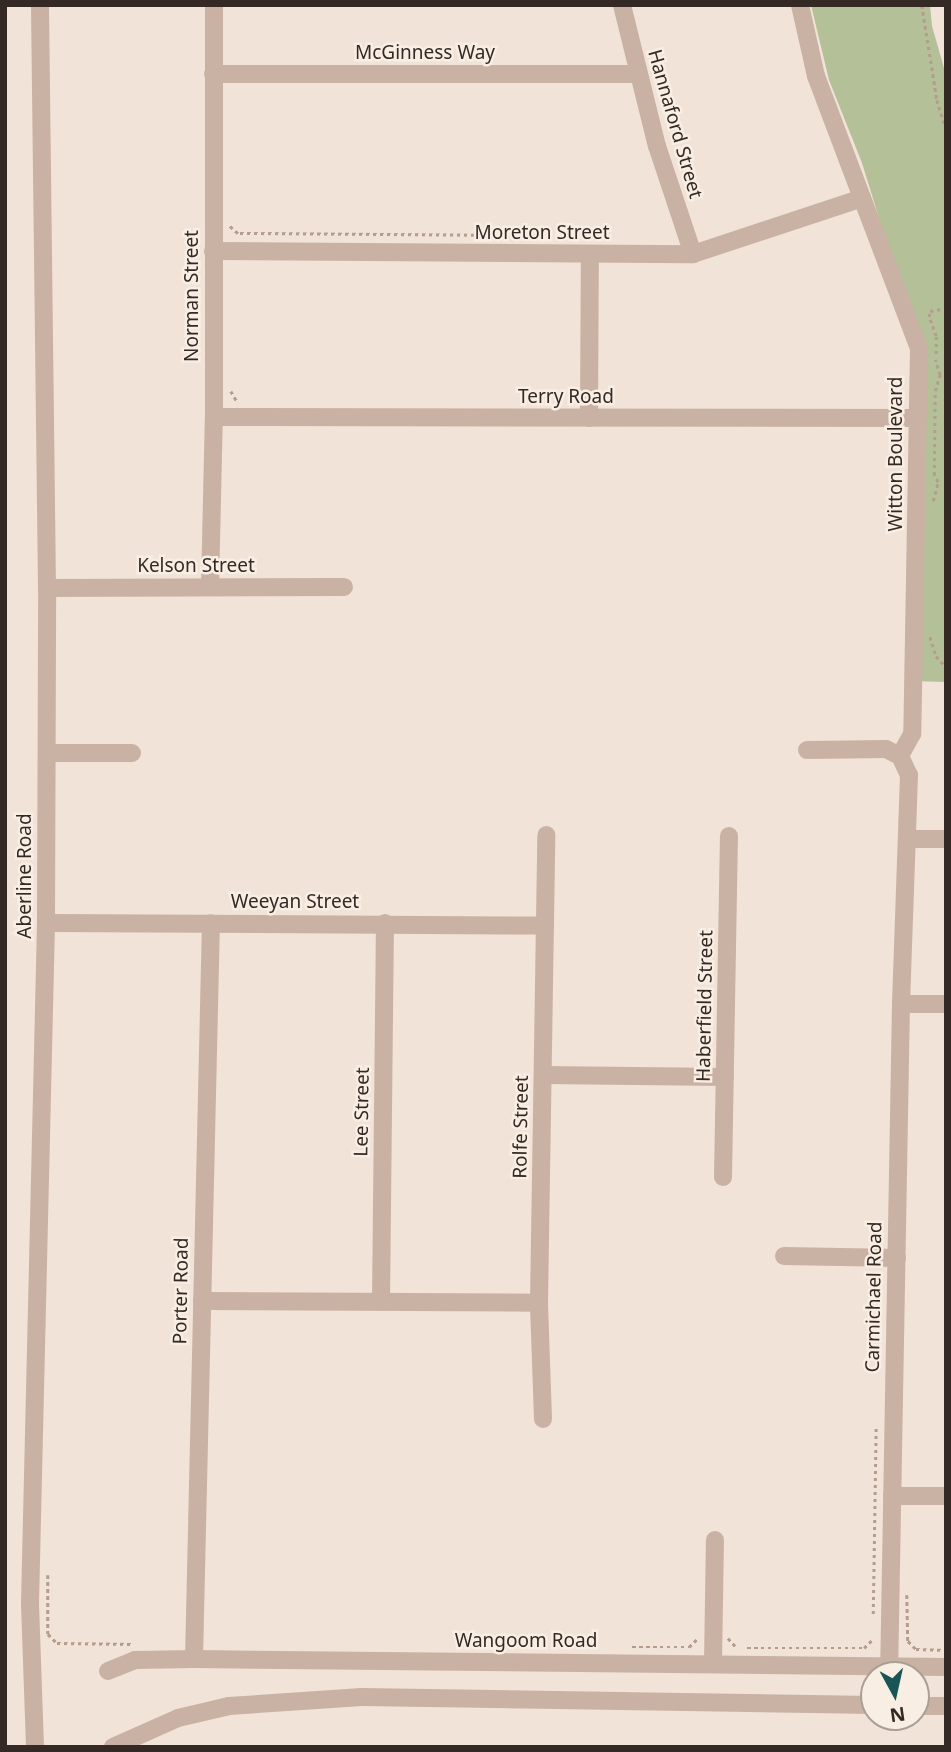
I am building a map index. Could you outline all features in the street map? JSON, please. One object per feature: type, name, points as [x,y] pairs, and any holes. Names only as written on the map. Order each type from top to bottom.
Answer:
[{"type":"street","name":"Aberline Road","points":[[35,1747],[30,1604],[46,923],[47,753],[40,5]]},
{"type":"street","name":"Norman Street","points":[[210,587],[214,417],[214,5]]},
{"type":"street","name":"Hannaford Street","points":[[622,5],[657,146],[693,254]]},
{"type":"street","name":"Witton Boulevard","points":[[800,5],[816,76],[919,349],[912,734],[900,756]]},
{"type":"street","name":"McGinness Way","points":[[213,74],[637,74]]},
{"type":"street","name":"Moreton Street","points":[[213,251],[693,254],[862,198]]},
{"type":"street","points":[[589,418],[590,254]]},
{"type":"street","name":"Terry Road","points":[[214,417],[918,418]]},
{"type":"street","name":"Kelson Street","points":[[47,588],[344,587]]},
{"type":"street","points":[[807,750],[886,749],[900,756],[909,775],[908,839],[946,839]]},
{"type":"street","points":[[47,753],[132,753]]},
{"type":"street","name":"Rolfe Street","points":[[543,1419],[539,1303],[547,835]]},
{"type":"street","name":"Haberfield Street","points":[[723,1177],[729,836]]},
{"type":"street","name":"Carmichael Road","points":[[889,1661],[901,1004],[908,839]]},
{"type":"street","name":"Weeyan Street","points":[[46,923],[545,926]]},
{"type":"street","name":"Porter Road","points":[[194,1659],[211,923]]},
{"type":"street","name":"Lee Street","points":[[381,1302],[385,923]]},
{"type":"street","points":[[901,1004],[946,1004]]},
{"type":"street","points":[[543,1075],[725,1077]]},
{"type":"street","points":[[784,1256],[897,1258]]},
{"type":"street","points":[[202,1301],[539,1303]]},
{"type":"street","points":[[892,1496],[946,1496]]},
{"type":"street","points":[[713,1663],[715,1540]]},
{"type":"street","name":"Wangoom Road","points":[[108,1671],[135,1660],[194,1659],[713,1663],[860,1669]]},
{"type":"street","points":[[113,1747],[178,1718],[229,1706],[335,1699],[860,1705]]},
{"type":"path","points":[[922,5],[937,100],[946,129]]},
{"type":"path","points":[[240,233],[547,235]]},
{"type":"path","points":[[933,501],[938,482],[934,475],[935,391],[940,374],[935,360],[936,336],[929,317],[930,311],[946,308]]},
{"type":"path","points":[[931,626],[930,639],[936,656],[946,667]]},
{"type":"path","points":[[873,1619],[876,1425]]},
{"type":"path","points":[[48,1575],[48,1634],[57,1643],[144,1644]]},
{"type":"path","points":[[907,1591],[908,1641],[916,1649],[946,1650]]},
{"type":"path","points":[[729,1632],[735,1648],[864,1648],[873,1639],[873,1633]]},
{"type":"green space","points":[[811,5],[930,5],[932,26],[946,75],[946,682],[913,681],[917,341],[862,163],[829,80]]}]
